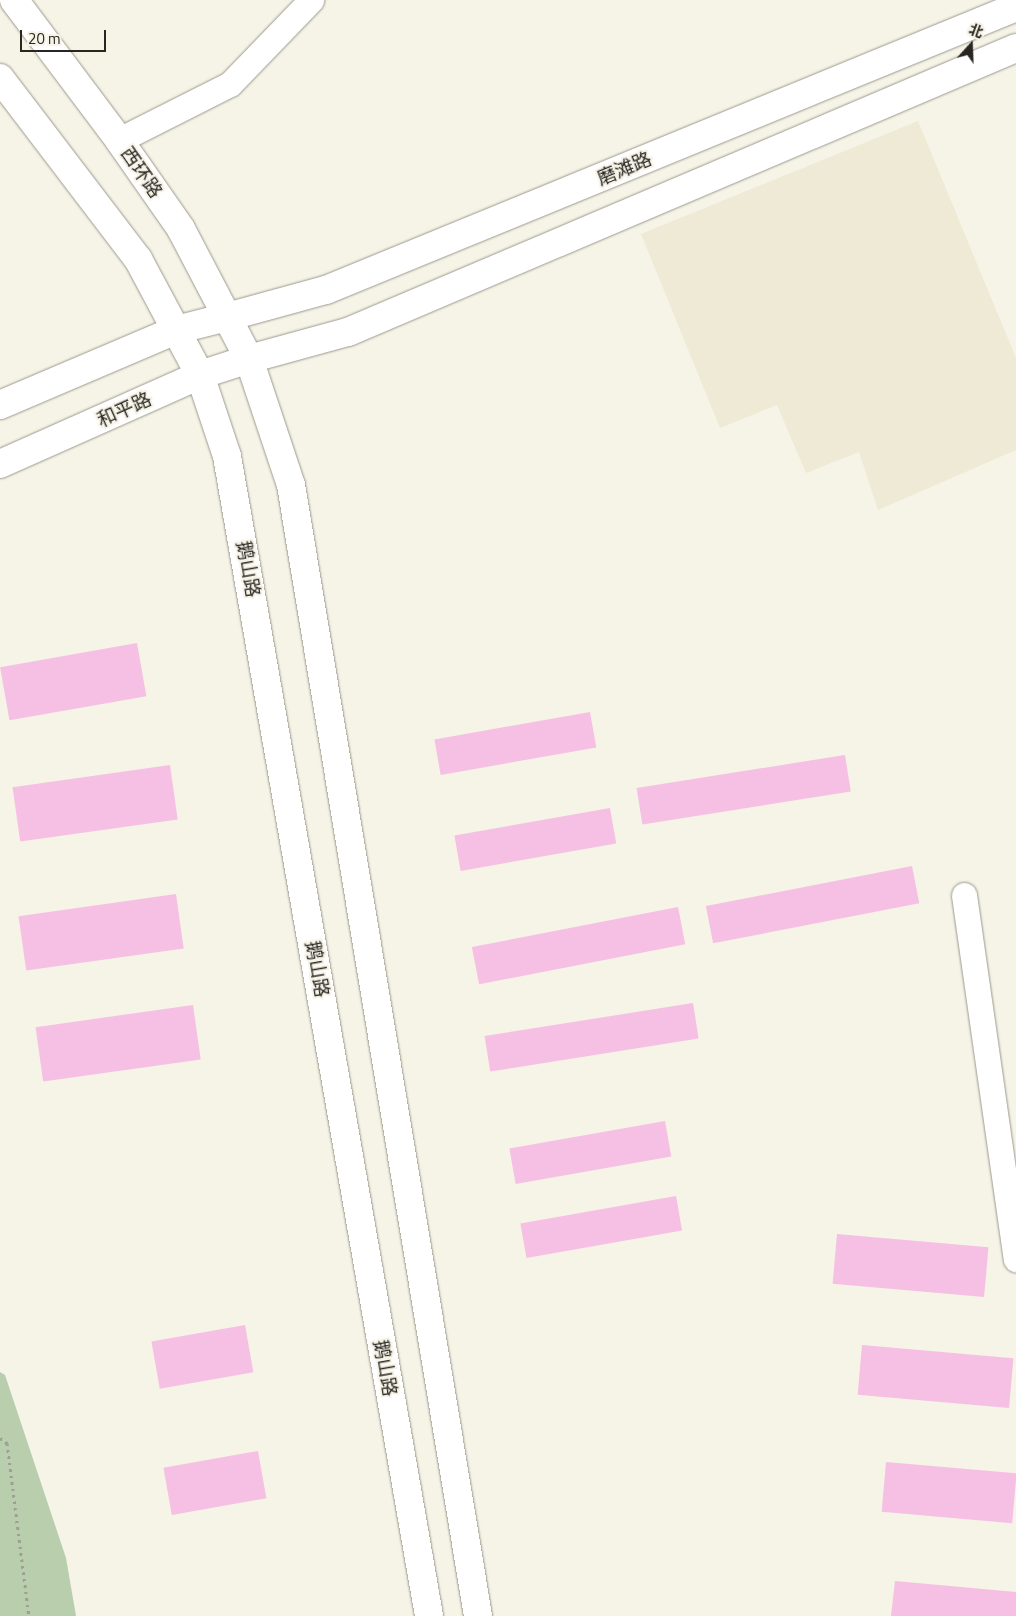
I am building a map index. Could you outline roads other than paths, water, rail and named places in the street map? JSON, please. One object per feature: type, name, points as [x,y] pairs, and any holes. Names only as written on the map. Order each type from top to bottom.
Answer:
[{"type":"main road","name":"西环路","points":[[14,0],[119,140],[181,229],[249,358]]},
{"type":"main road","name":"磨滩路","points":[[227,317],[326,290],[1016,7]]},
{"type":"main road","points":[[478,1616],[292,485],[249,358],[348,332],[1016,48]]},
{"type":"main road","points":[[0,78],[138,259],[176,330]]},
{"type":"main road","points":[[0,405],[176,330],[227,317]]},
{"type":"main road","name":"鹅山路","points":[[176,330],[200,374],[227,456],[237,502],[429,1616]]},
{"type":"main road","name":"和平路","points":[[0,464],[200,374],[249,358]]},
{"type":"street","points":[[119,140],[230,84],[311,0]]},
{"type":"street","points":[[964,895],[1016,1259]]}]
